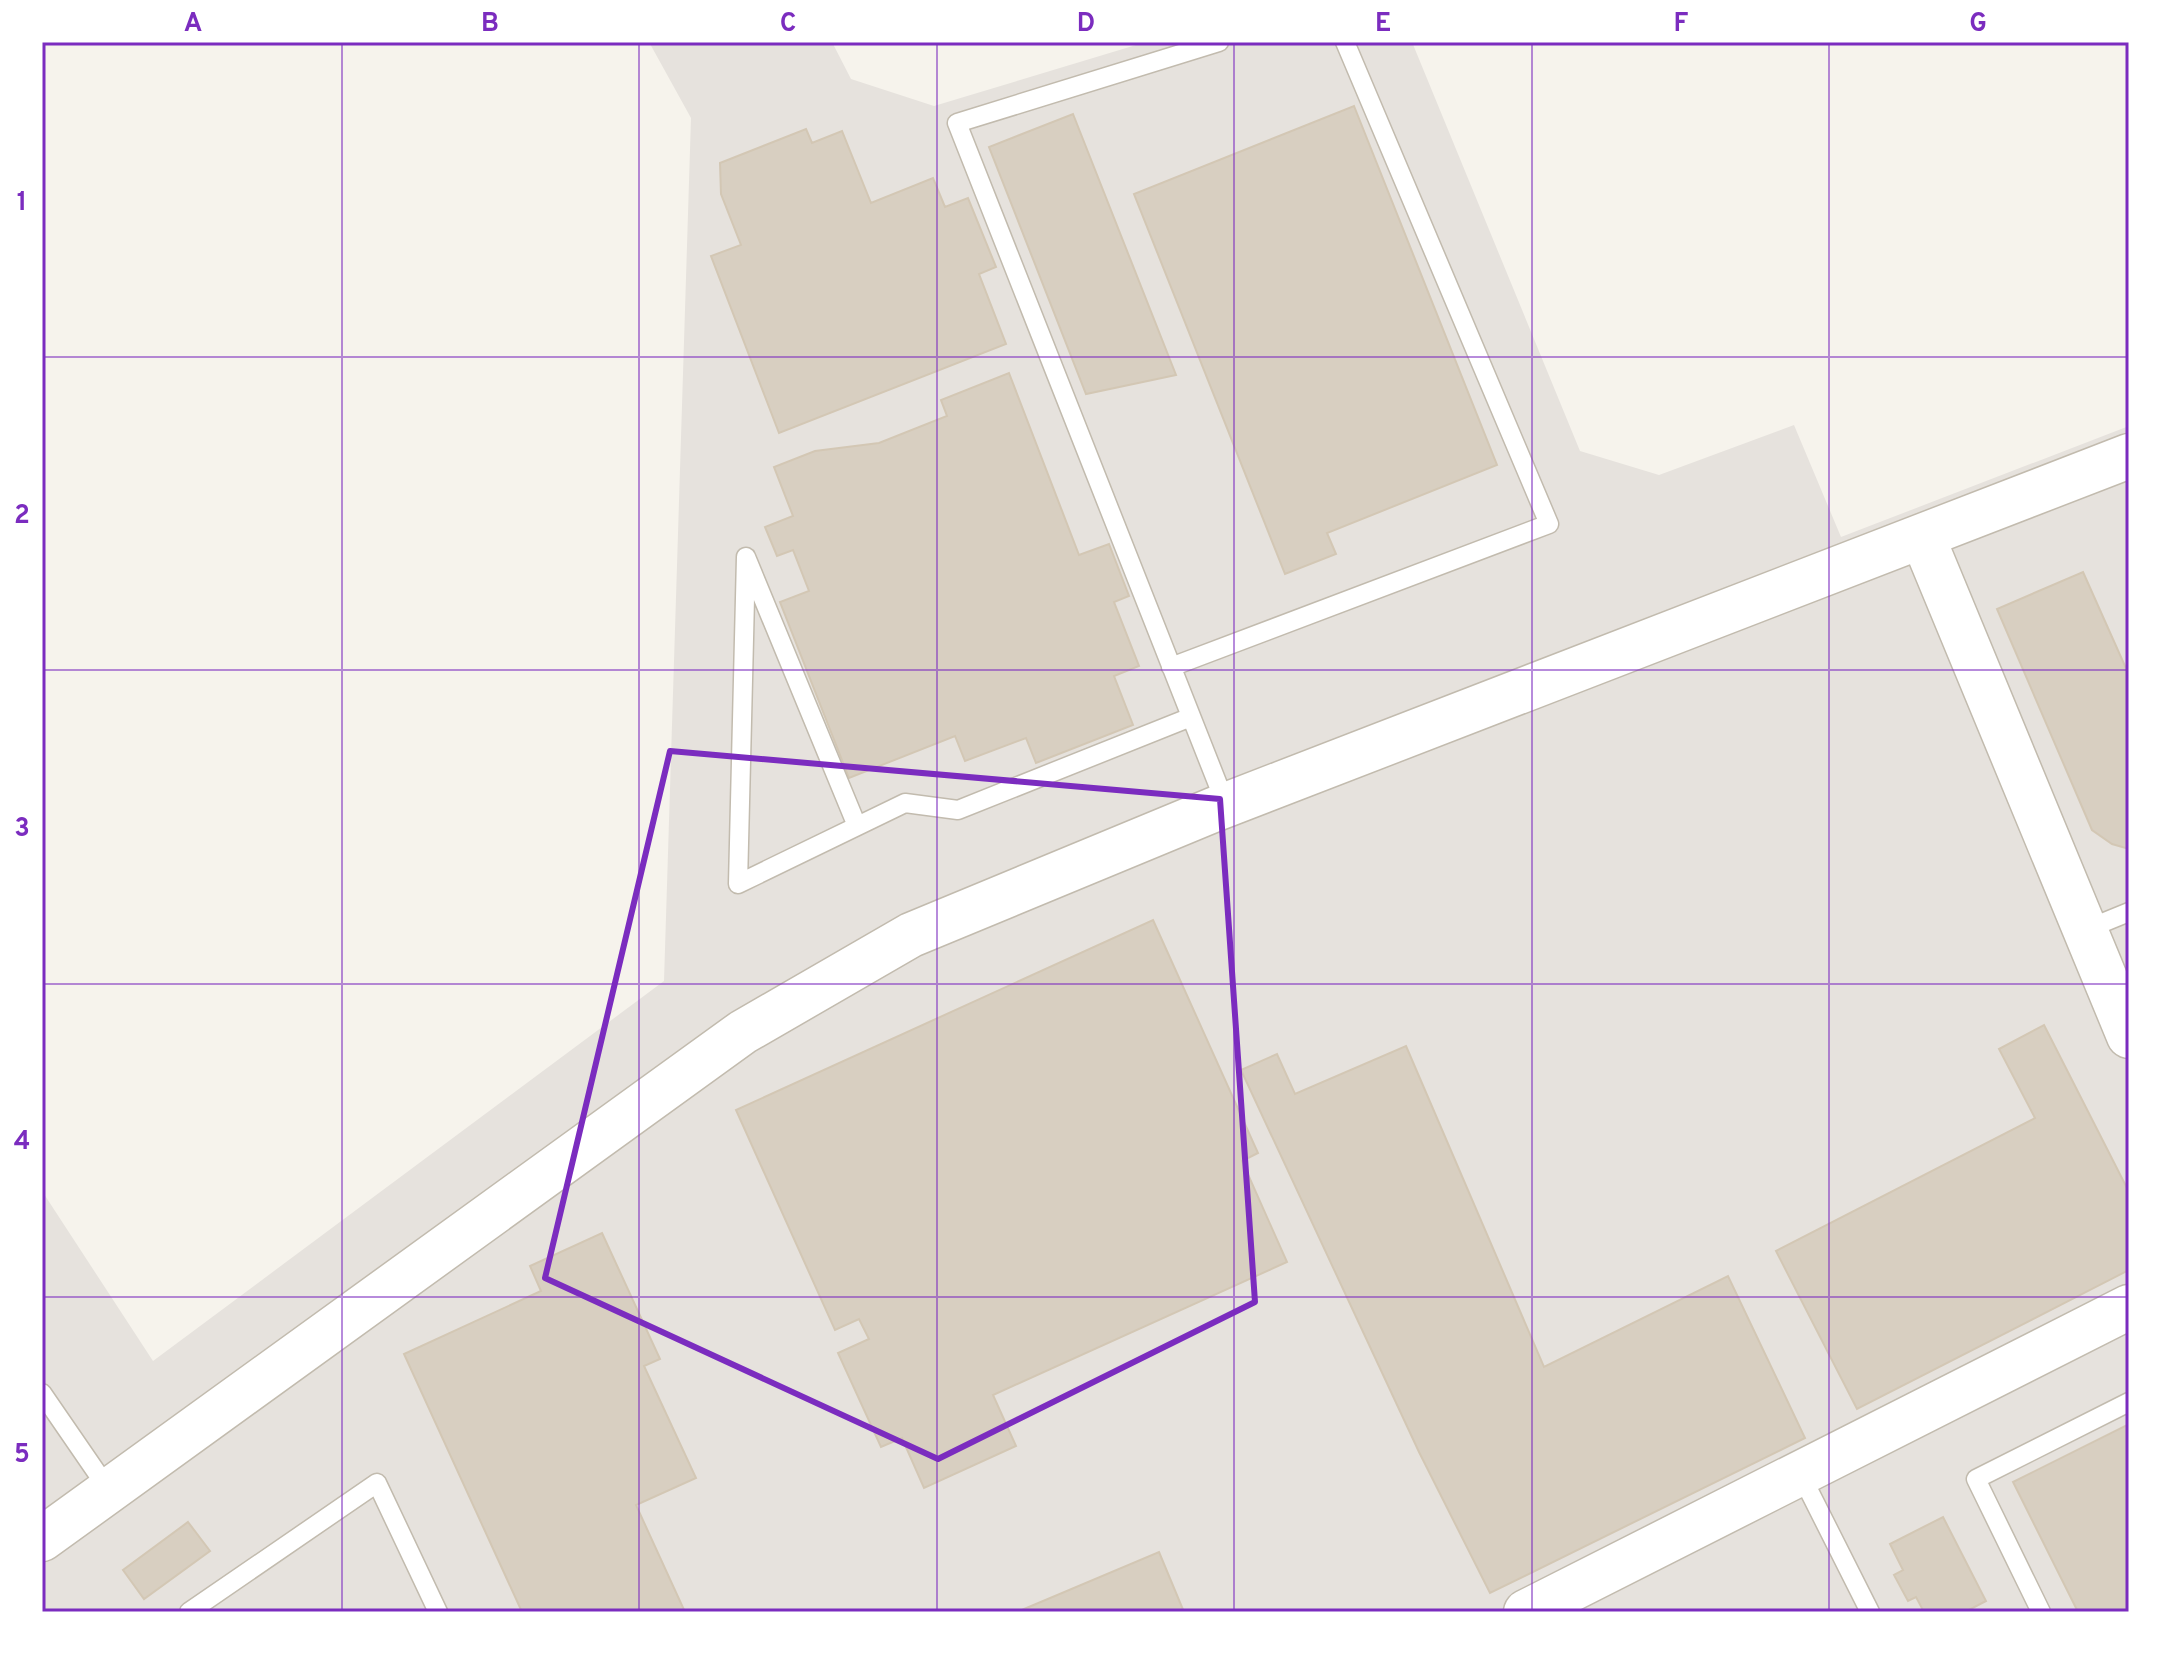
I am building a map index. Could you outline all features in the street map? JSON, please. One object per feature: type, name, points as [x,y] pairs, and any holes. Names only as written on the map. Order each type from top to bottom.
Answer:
[{"type":"street","points":[[42,1539],[743,1032],[911,935],[1226,805],[2129,456]]},
{"type":"street","points":[[1923,538],[2129,1036]]},
{"type":"street","points":[[1526,1612],[2129,1307]]},
{"type":"lane","points":[[1219,42],[957,123],[1226,805]]},
{"type":"lane","points":[[1171,667],[1549,524],[1345,42]]},
{"type":"lane","points":[[857,826],[746,557],[738,884],[905,803],[958,810],[1191,717]]},
{"type":"lane","points":[[2085,930],[2129,912]]},
{"type":"lane","points":[[42,1393],[108,1489]]},
{"type":"lane","points":[[2041,1612],[1976,1479],[2129,1402]]},
{"type":"lane","points":[[1800,1473],[1870,1612]]},
{"type":"lane","points":[[189,1612],[377,1483],[438,1612]]},
{"type":"highlighted area","points":[[670,751],[1220,799],[1255,1302],[938,1459],[545,1278]]},
{"type":"shaded area","points":[[649,42],[832,42],[851,79],[934,106],[1146,42],[1412,42],[1580,451],[1659,475],[1794,425],[1841,537],[2129,426],[2129,1612],[42,1612],[42,1191],[153,1361],[664,981],[691,118]]},
{"type":"building","points":[[1354,106],[1497,465],[1327,533],[1336,554],[1285,574],[1134,194]]},
{"type":"building","points":[[1073,114],[1176,375],[1086,394],[989,147]]},
{"type":"building","points":[[806,129],[812,143],[842,131],[871,203],[933,178],[945,207],[968,198],[996,267],[979,274],[1006,344],[779,433],[711,256],[741,245],[721,194],[720,163]]},
{"type":"building","points":[[1009,373],[1079,555],[1109,544],[1129,596],[1114,602],[1139,666],[1114,676],[1133,725],[1036,763],[1026,738],[965,761],[955,736],[849,778],[780,602],[809,591],[793,550],[777,556],[765,527],[793,516],[774,467],[815,451],[879,443],[947,416],[941,400]]},
{"type":"building","points":[[2083,572],[2129,675],[2129,849],[2112,844],[2092,830],[1997,609]]},
{"type":"building","points":[[1153,920],[1258,1153],[1242,1161],[1287,1262],[993,1395],[1016,1446],[924,1488],[902,1438],[881,1447],[838,1353],[869,1339],[859,1319],[835,1330],[736,1110]]},
{"type":"building","points":[[2044,1025],[2129,1192],[2129,1270],[1857,1409],[1776,1251],[2035,1118],[1999,1049]]},
{"type":"building","points":[[1406,1046],[1544,1367],[1728,1276],[1805,1438],[1490,1593],[1419,1452],[1241,1070],[1277,1054],[1295,1094]]},
{"type":"building","points":[[602,1233],[660,1359],[644,1366],[696,1478],[636,1505],[685,1612],[522,1612],[404,1354],[541,1291],[530,1266]]},
{"type":"building","points":[[2129,1424],[2129,1612],[2078,1612],[2013,1482]]},
{"type":"building","points":[[1943,1517],[1986,1601],[1965,1612],[1924,1612],[1916,1597],[1908,1601],[1894,1575],[1903,1570],[1890,1544]]},
{"type":"building","points":[[188,1522],[210,1551],[144,1599],[123,1570]]},
{"type":"building","points":[[1159,1552],[1184,1612],[1017,1612]]}]
